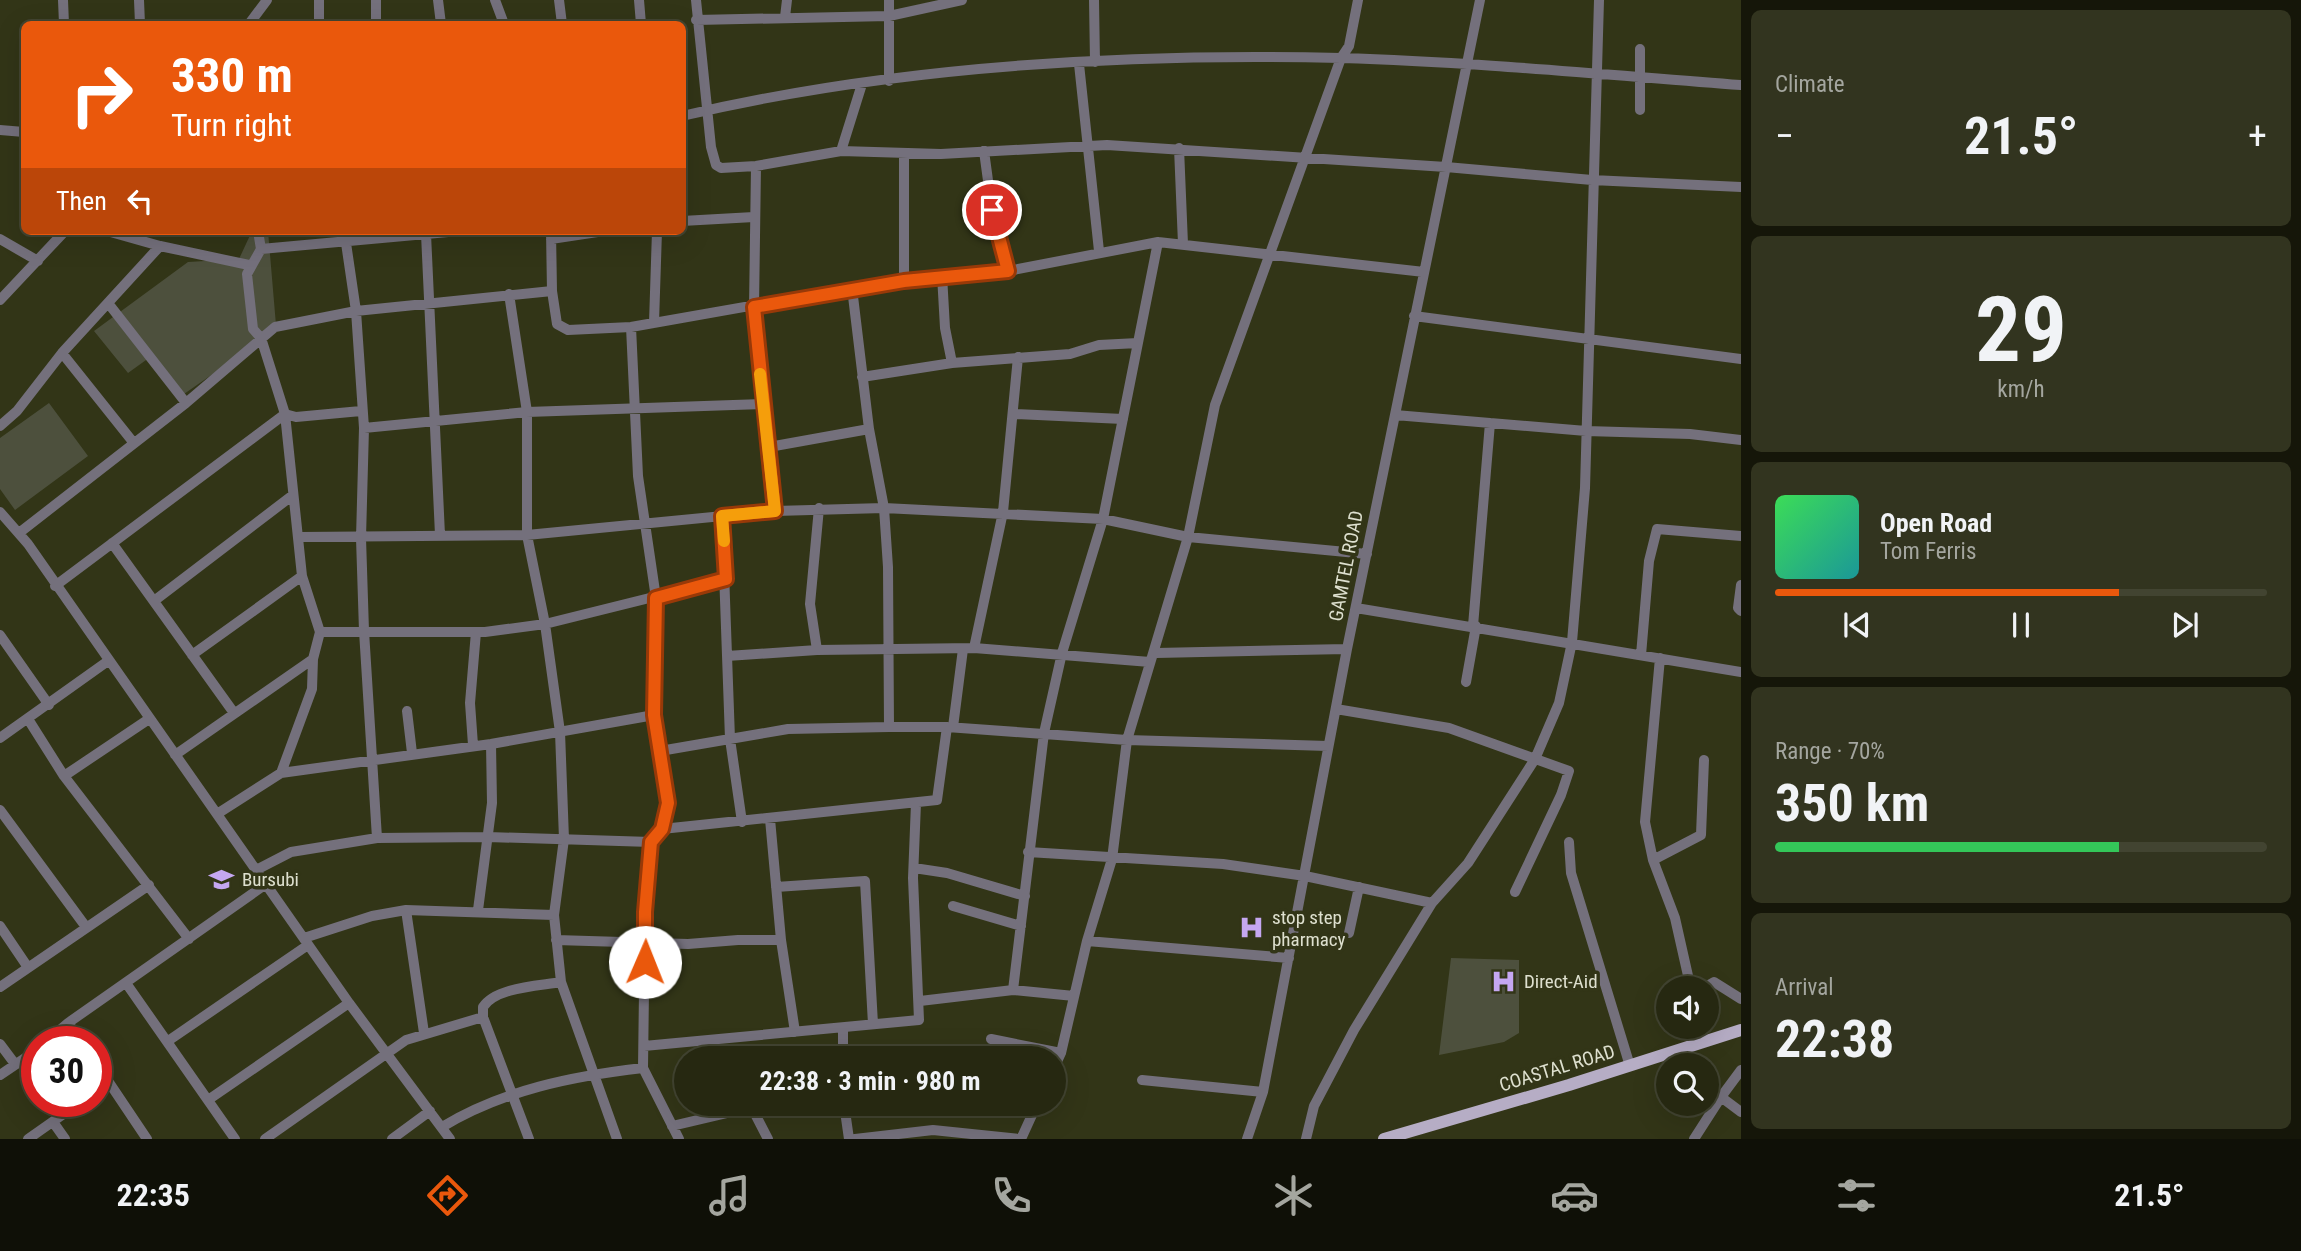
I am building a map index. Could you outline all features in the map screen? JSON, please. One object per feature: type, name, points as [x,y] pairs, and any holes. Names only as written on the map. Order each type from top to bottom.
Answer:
[{"type":"main road","name":"COASTAL ROAD","points":[[1384,1139],[1741,1030]]},
{"type":"street","points":[[63,0],[64,21]]},
{"type":"street","points":[[139,0],[140,21]]},
{"type":"street","points":[[250,21],[267,0]]},
{"type":"street","points":[[318,0],[319,21]]},
{"type":"street","points":[[376,0],[376,21]]},
{"type":"street","points":[[438,0],[441,21]]},
{"type":"street","points":[[495,0],[502,21]]},
{"type":"street","points":[[559,0],[562,21]]},
{"type":"street","points":[[639,0],[641,21]]},
{"type":"street","points":[[696,0],[706,110],[716,166],[756,166],[841,151],[904,154],[1087,146],[1179,148],[1592,180],[1741,187]]},
{"type":"street","points":[[785,17],[787,0]]},
{"type":"street","points":[[889,0],[889,81]]},
{"type":"street","points":[[696,20],[889,16],[962,0]]},
{"type":"street","points":[[1094,0],[1094,62]]},
{"type":"street","points":[[1062,1046],[1087,941],[1112,859],[1127,740],[1188,537],[1215,405],[1341,58],[1349,46],[1358,0]]},
{"type":"street","name":"GAMTEL ROAD","points":[[1247,1139],[1263,1092],[1347,649],[1480,0]]},
{"type":"street","points":[[1306,1139],[1314,1106],[1348,1041],[1432,903],[1468,863],[1535,759],[1559,703],[1572,642],[1585,488],[1599,0]]},
{"type":"street","points":[[1640,49],[1640,110]]},
{"type":"street","points":[[686,115],[774,96],[889,81],[1094,62],[1341,58],[1467,64],[1741,85]]},
{"type":"street","points":[[1079,64],[1099,251]]},
{"type":"street","points":[[841,151],[862,85]]},
{"type":"street","points":[[0,130],[21,132]]},
{"type":"street","points":[[1179,148],[1183,243]]},
{"type":"street","points":[[984,150],[992,210],[1008,271]]},
{"type":"street","points":[[904,154],[904,281]]},
{"type":"street","points":[[756,166],[754,307],[775,511]]},
{"type":"street","points":[[686,221],[754,217]]},
{"type":"street","points":[[0,300],[61,235]]},
{"type":"street","points":[[121,235],[249,265]]},
{"type":"street","points":[[259,235],[261,249],[249,265],[247,274],[253,329],[261,338],[285,414],[302,576],[320,632],[313,659],[312,689],[281,773]]},
{"type":"street","points":[[261,249],[417,235]]},
{"type":"street","points":[[426,235],[427,304],[440,535]]},
{"type":"street","points":[[551,235],[552,291],[560,328],[631,327],[852,288],[942,275],[1008,271],[1099,251],[1158,242],[1424,272]]},
{"type":"street","points":[[654,323],[657,235]]},
{"type":"street","points":[[0,239],[38,261]]},
{"type":"street","points":[[1013,990],[1044,733],[1062,653],[1103,519],[1158,242]]},
{"type":"street","points":[[346,243],[356,311],[361,411],[365,428],[361,538],[377,838]]},
{"type":"street","points":[[0,426],[17,411],[62,353],[160,246]]},
{"type":"street","points":[[942,275],[945,328],[952,363]]},
{"type":"street","points":[[852,288],[869,429],[884,508],[890,650],[889,727]]},
{"type":"street","points":[[19,533],[133,442],[187,403],[261,338],[285,324],[356,311],[552,291]]},
{"type":"street","points":[[509,294],[527,412],[527,535],[545,624],[560,732],[564,839],[554,915],[561,982],[617,1139]]},
{"type":"street","points":[[108,303],[187,403]]},
{"type":"street","points":[[1415,316],[1741,359]]},
{"type":"street","points":[[631,327],[643,524],[656,598],[654,715],[668,803],[662,829],[651,842],[645,912],[643,1068],[679,1139]]},
{"type":"street","points":[[862,377],[952,363],[1070,354],[1099,345],[1138,343]]},
{"type":"street","points":[[62,353],[133,442]]},
{"type":"street","points":[[662,829],[937,800],[950,727],[1003,512],[1018,357]]},
{"type":"street","points":[[365,428],[527,412],[764,404]]},
{"type":"street","points":[[285,414],[296,417],[361,411]]},
{"type":"street","points":[[55,586],[285,414]]},
{"type":"street","points":[[1014,414],[1123,419]]},
{"type":"street","points":[[1395,415],[1586,431],[1690,434],[1741,440]]},
{"type":"street","points":[[1466,682],[1475,626],[1490,424]]},
{"type":"street","points":[[769,447],[869,429]]},
{"type":"street","points":[[153,601],[293,495]]},
{"type":"street","points":[[817,650],[810,604],[819,508]]},
{"type":"street","points":[[299,537],[527,535],[775,511],[884,508],[1103,519],[1188,537],[1367,554]]},
{"type":"street","points":[[722,516],[730,739],[742,822]]},
{"type":"street","points":[[1,517],[19,533],[349,1003],[450,1139]]},
{"type":"street","points":[[1641,655],[1649,561],[1657,529],[1741,536]]},
{"type":"street","points":[[112,543],[233,713]]},
{"type":"street","points":[[192,655],[302,576]]},
{"type":"street","points":[[320,632],[476,632],[545,624],[726,579]]},
{"type":"street","points":[[1741,585],[1738,608],[1741,611]]},
{"type":"street","points":[[1356,608],[1741,672]]},
{"type":"street","points":[[473,745],[470,703],[476,632]]},
{"type":"street","points":[[0,635],[49,705]]},
{"type":"street","points":[[727,656],[817,650],[969,648],[1153,658],[1347,649]]},
{"type":"street","points":[[0,657],[10,650]]},
{"type":"street","points":[[1660,658],[1645,822],[1653,860],[1675,918],[1688,976]]},
{"type":"street","points":[[175,755],[313,659]]},
{"type":"street","points":[[0,738],[108,661]]},
{"type":"street","points":[[1336,709],[1449,728],[1569,771],[1561,795],[1514,892]]},
{"type":"street","points":[[407,711],[412,753]]},
{"type":"street","points":[[217,814],[281,773],[491,744],[654,715]]},
{"type":"street","points":[[28,719],[64,776],[189,939]]},
{"type":"street","points":[[64,776],[149,719]]},
{"type":"street","points":[[660,751],[788,729],[889,727],[950,727],[1127,740],[1328,746]]},
{"type":"street","points":[[478,910],[492,803],[491,744]]},
{"type":"street","points":[[1653,860],[1701,835],[1704,760]]},
{"type":"street","points":[[644,1046],[919,1020],[914,868],[916,803]]},
{"type":"street","points":[[0,810],[86,927]]},
{"type":"street","points":[[770,819],[781,940],[795,1032]]},
{"type":"street","points":[[256,870],[291,852],[377,838],[488,837],[651,842]]},
{"type":"street","points":[[1569,842],[1572,873],[1630,1066]]},
{"type":"street","points":[[1028,852],[1223,864],[1305,876],[1432,903]]},
{"type":"street","points":[[914,868],[947,873],[1025,895]]},
{"type":"street","points":[[776,887],[865,881],[873,1024]]},
{"type":"street","points":[[64,1026],[267,884]]},
{"type":"street","points":[[0,987],[149,885]]},
{"type":"street","points":[[1349,933],[1359,887]]},
{"type":"street","points":[[953,906],[1021,926]]},
{"type":"street","points":[[168,1041],[306,942],[373,916],[406,910],[478,910],[554,915]]},
{"type":"street","points":[[406,910],[424,1033]]},
{"type":"street","points":[[0,926],[27,966]]},
{"type":"street","points":[[556,940],[688,944],[781,940]]},
{"type":"street","points":[[1087,941],[1289,957]]},
{"type":"street","points":[[528,1139],[484,1017],[483,1007],[489,1000],[516,990],[561,982]]},
{"type":"street","points":[[126,983],[235,1139]]},
{"type":"street","points":[[1719,985],[1741,999]]},
{"type":"street","points":[[920,1001],[1013,990],[1074,996]]},
{"type":"street","points":[[208,1100],[349,1003]]},
{"type":"street","points":[[265,1139],[406,1040],[484,1017]]},
{"type":"street","points":[[843,1028],[843,1046]]},
{"type":"street","points":[[991,1039],[1026,1046]]},
{"type":"street","points":[[1695,1039],[1695,1045]]},
{"type":"street","points":[[0,1044],[15,1064]]},
{"type":"street","points":[[0,1075],[21,1060]]},
{"type":"street","points":[[443,1127],[511,1094],[593,1074],[643,1068]]},
{"type":"street","points":[[1694,1139],[1741,1070]]},
{"type":"street","points":[[1142,1080],[1263,1092]]},
{"type":"street","points":[[112,1087],[147,1139]]},
{"type":"street","points":[[1721,1097],[1741,1112]]},
{"type":"street","points":[[673,1126],[740,1110],[753,1110],[768,1139]]},
{"type":"street","points":[[391,1139],[430,1111]]},
{"type":"street","points":[[846,1116],[849,1139]]},
{"type":"street","points":[[855,1139],[933,1130],[1020,1139],[1031,1116]]},
{"type":"street","points":[[29,1139],[61,1117]]},
{"type":"street","points":[[54,1122],[65,1139]]},
{"type":"green space","points":[[250,235],[268,235],[276,325],[253,346],[184,394],[153,355],[128,373],[94,331],[188,262],[239,259]]},
{"type":"green space","points":[[49,403],[88,456],[15,510],[0,489],[0,438]]},
{"type":"green space","points":[[1451,958],[1519,960],[1519,1033],[1504,1042],[1439,1055]]},
{"type":"slow traffic","points":[[724,541],[722,516],[775,511],[760,374]]},
{"type":"place","name":"Bursubi","points":[[222,879]]},
{"type":"place","name":"stop step pharmacy","points":[[1252,928]]},
{"type":"place","name":"Direct-Aid","points":[[1504,981]]},
{"type":"route","points":[[645,962],[645,912],[651,842],[662,829],[668,803],[654,715],[656,598],[726,579],[722,516],[775,511],[754,307],[852,288],[942,275],[1008,271],[992,210]]}]
